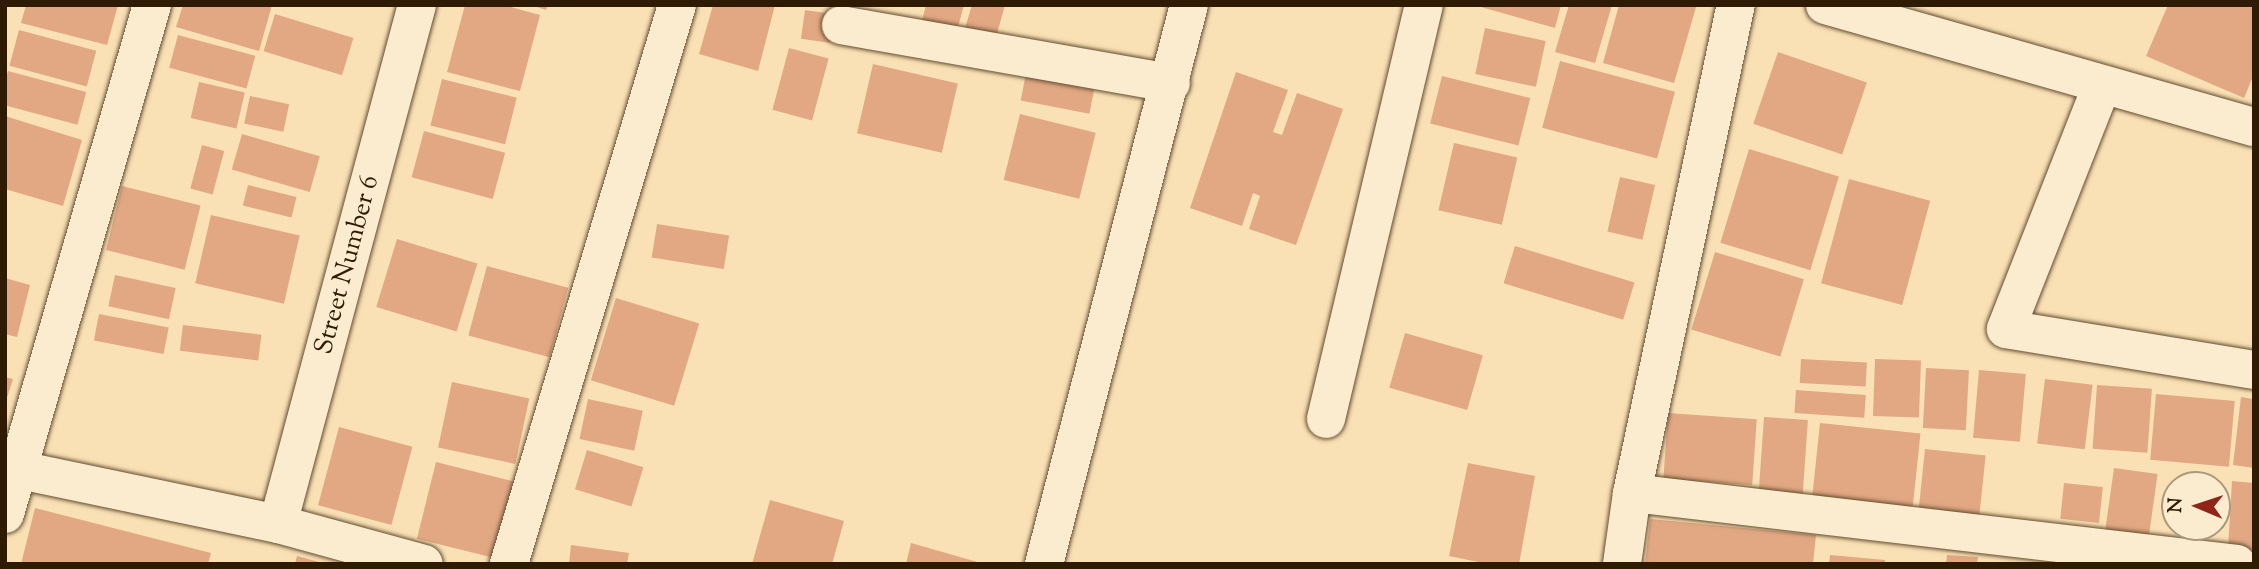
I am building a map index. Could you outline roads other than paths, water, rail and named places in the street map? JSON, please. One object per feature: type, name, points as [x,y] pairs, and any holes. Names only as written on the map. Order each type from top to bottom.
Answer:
[{"type":"street","points":[[5,514],[11,468],[152,5]]},
{"type":"street","name":"Street Number 6","points":[[278,524],[417,5]]},
{"type":"street","points":[[509,564],[677,5]]},
{"type":"street","points":[[1044,564],[1171,83],[1189,5]]},
{"type":"street","points":[[1326,419],[1424,5]]},
{"type":"street","points":[[1622,564],[1632,494],[1736,5]]},
{"type":"street","points":[[1825,5],[2254,127]]},
{"type":"street","points":[[841,25],[1171,83]]},
{"type":"street","points":[[2102,85],[2006,328],[2254,370]]},
{"type":"street","points":[[11,468],[278,524],[424,564]]},
{"type":"street","points":[[1632,494],[2237,564]]}]
